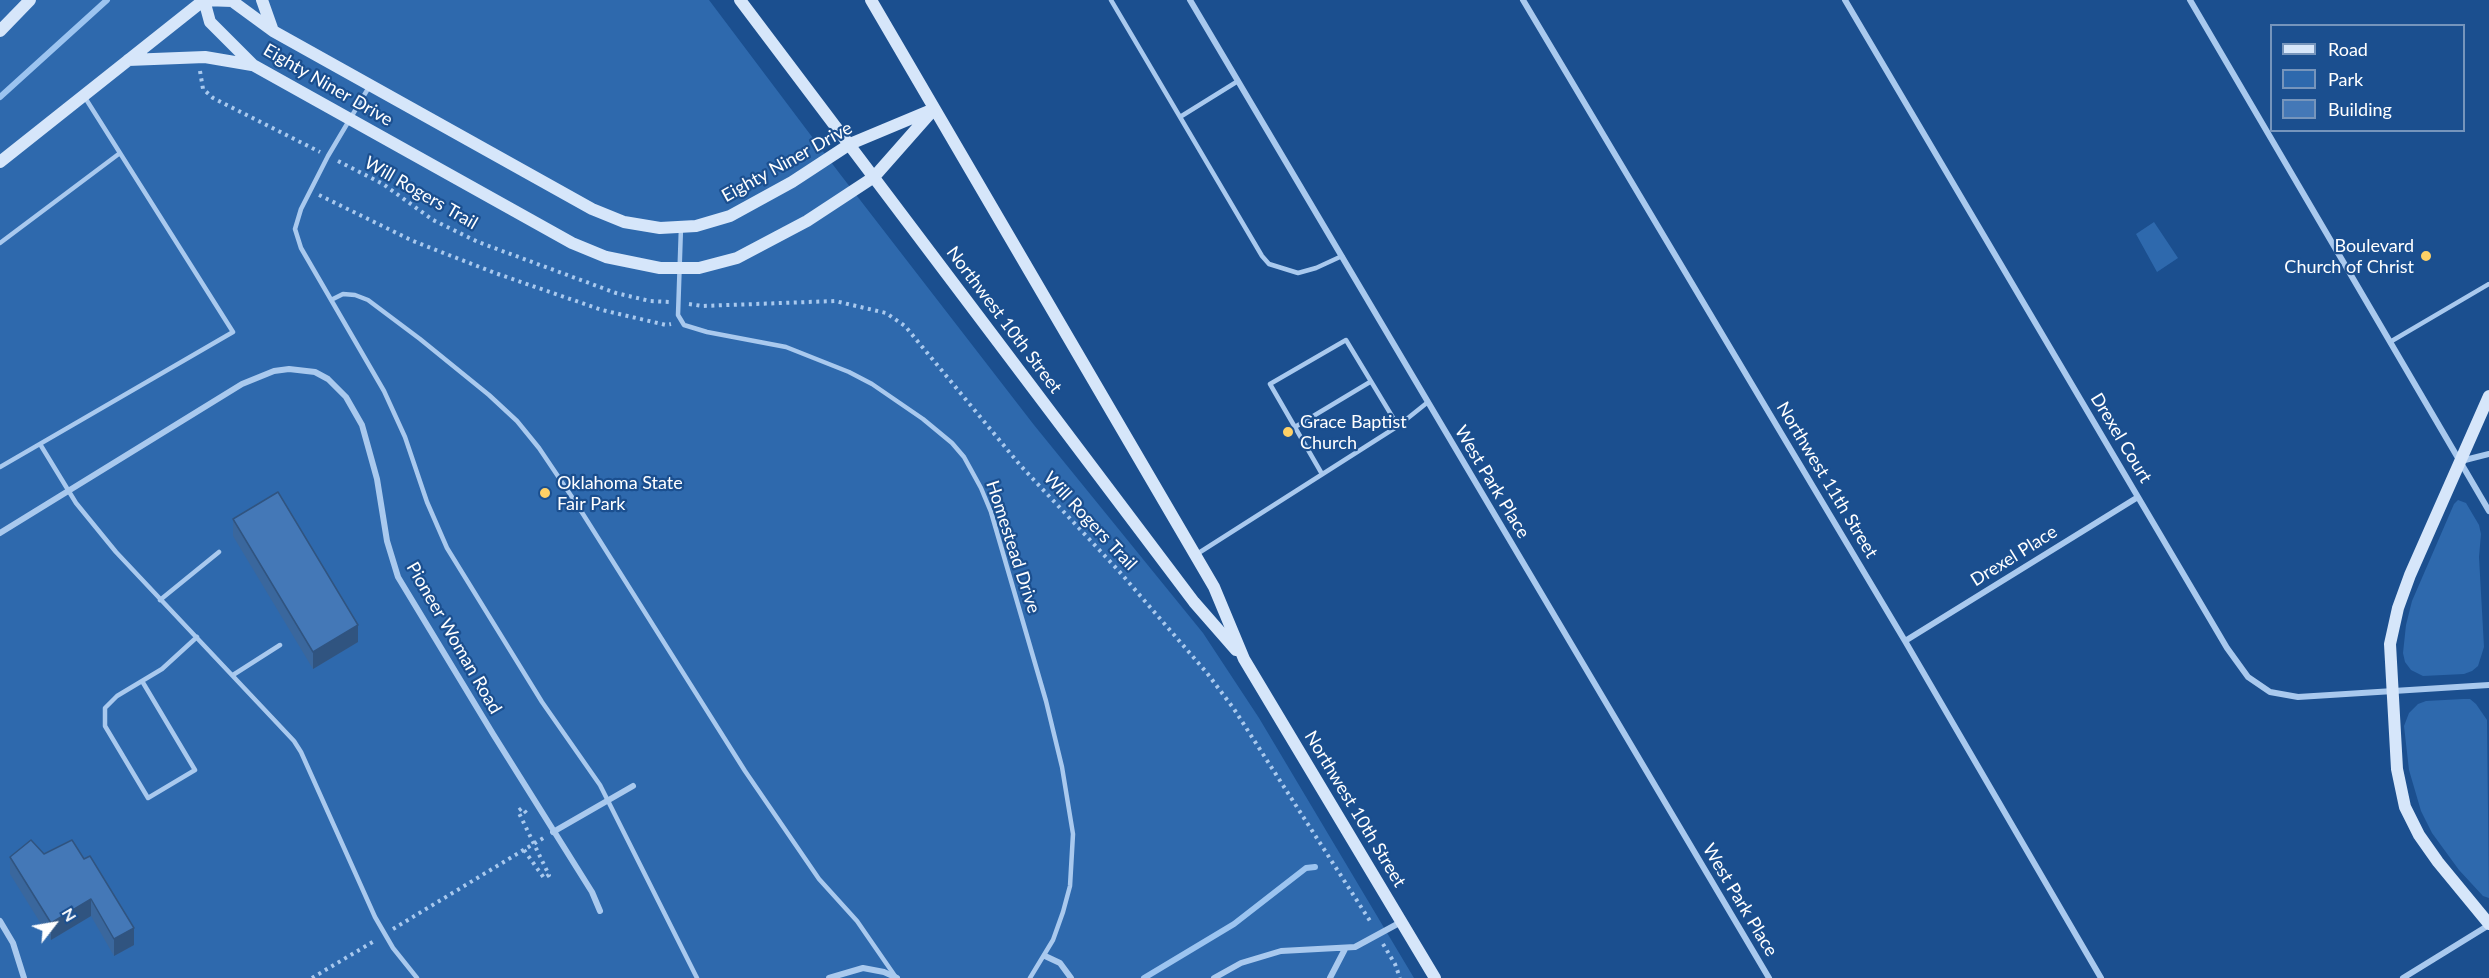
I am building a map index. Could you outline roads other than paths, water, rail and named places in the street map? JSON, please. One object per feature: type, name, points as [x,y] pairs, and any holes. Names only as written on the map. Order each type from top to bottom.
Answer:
[{"type":"street","points":[[0,31],[30,0]]},
{"type":"street","points":[[0,162],[204,0]]},
{"type":"street","name":"Eighty Niner Drive","points":[[204,0],[232,1],[273,31],[592,209],[624,222],[660,228],[696,226],[729,216],[792,182],[850,144],[934,109],[874,177],[807,221],[737,258],[699,268],[681,270],[615,259],[572,243],[253,65],[210,22],[204,0]]},
{"type":"street","points":[[262,0],[273,31]]},
{"type":"street","name":"Northwest 10th Street","points":[[740,0],[1194,602],[1244,658]]},
{"type":"street","name":"Northwest 10th Street","points":[[871,0],[1214,586],[1244,658],[1435,978]]},
{"type":"street","name":"West Park Place","points":[[1190,0],[1770,978]]},
{"type":"street","name":"Northwest 11th Street","points":[[1523,0],[1905,641],[2101,978]]},
{"type":"street","name":"Drexel Court","points":[[1845,0],[2233,657],[2248,677],[2270,692],[2298,697],[2489,685]]},
{"type":"street","points":[[2190,0],[2489,511]]},
{"type":"street","points":[[128,60],[205,57],[253,65]]},
{"type":"street","name":"Pioneer Woman Road","points":[[0,533],[217,398],[251,380],[274,371],[302,369],[328,379],[346,397],[362,425],[377,479],[387,541],[398,577],[592,892],[600,911]]},
{"type":"street","points":[[2403,978],[2489,925],[2419,836],[2405,807],[2397,769],[2390,644],[2398,608],[2410,575],[2489,396]]},
{"type":"street","points":[[2460,462],[2489,454]]},
{"type":"street","name":"Drexel Place","points":[[1905,641],[2138,497]]},
{"type":"street","points":[[553,832],[633,786]]},
{"type":"street","points":[[0,921],[13,943],[24,978]]},
{"type":"street","points":[[1214,978],[1241,963],[1281,951],[1345,950],[1365,944],[1402,922]]},
{"type":"street","points":[[1330,978],[1345,950]]},
{"type":"street","points":[[1045,956],[1060,963],[1071,978]]},
{"type":"street","points":[[829,978],[863,968],[896,977]]},
{"type":"lane","points":[[1112,0],[1251,239],[1269,264],[1298,273],[1316,268],[1342,256]]},
{"type":"lane","points":[[1180,117],[1238,81]]},
{"type":"lane","points":[[370,85],[328,156],[301,209],[295,229],[301,248],[395,414],[427,502],[447,548],[542,702],[608,800],[697,978]]},
{"type":"lane","points":[[0,467],[233,332],[84,95]]},
{"type":"lane","points":[[0,243],[120,153]]},
{"type":"lane","points":[[681,227],[681,270]]},
{"type":"lane","name":"Homestead Drive","points":[[681,270],[678,308],[681,320],[690,328],[786,347],[849,372],[892,397],[940,432],[973,470],[991,512],[1043,690],[1071,814],[1073,854],[1070,886],[1059,923],[1045,956],[1030,978]]},
{"type":"lane","points":[[2390,342],[2489,284]]},
{"type":"lane","points":[[331,300],[343,294],[355,295],[368,300],[489,395],[517,421],[576,503],[745,771],[814,871],[857,921],[896,977]]},
{"type":"lane","points":[[1322,474],[1269,384],[1346,340],[1398,426]]},
{"type":"lane","points":[[1295,427],[1370,382]]},
{"type":"lane","points":[[1196,555],[1398,426],[1428,402]]},
{"type":"lane","points":[[40,444],[68,491],[116,552],[287,733],[301,752],[358,883],[385,934],[417,978]]},
{"type":"lane","points":[[160,600],[219,552]]},
{"type":"lane","points":[[142,681],[195,770],[148,798],[105,726],[105,708],[117,696],[142,681],[162,669],[197,637]]},
{"type":"lane","points":[[233,675],[280,645]]},
{"type":"waterway","points":[[0,97],[107,0]]},
{"type":"waterway","points":[[1144,978],[1234,924],[1306,868],[1315,867]]},
{"type":"place","name":"Boulevard Church of Christ","points":[[2426,256]]},
{"type":"place","name":"Grace Baptist Church","points":[[1288,432]]},
{"type":"place","name":"Oklahoma State Fair Park","points":[[545,493]]}]
